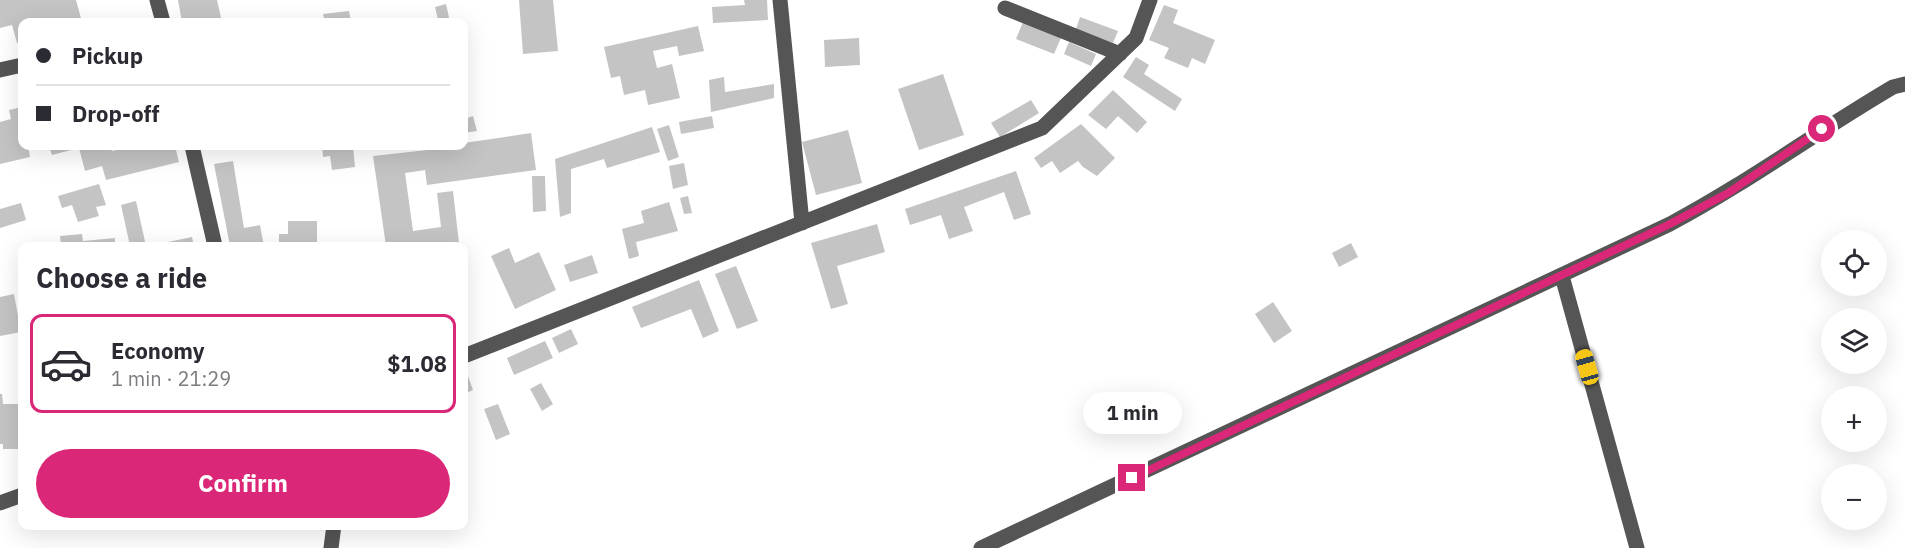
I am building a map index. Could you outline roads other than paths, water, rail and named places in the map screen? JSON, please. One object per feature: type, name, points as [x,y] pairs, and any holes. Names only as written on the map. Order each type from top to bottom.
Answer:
[{"type":"street","points":[[157,0],[162,18]]},
{"type":"street","points":[[780,0],[802,224]]},
{"type":"street","points":[[468,354],[1042,128],[1136,38],[1149,0]]},
{"type":"street","points":[[1005,8],[1120,54]]},
{"type":"street","points":[[0,70],[18,66]]},
{"type":"street","points":[[981,548],[1562,276],[1728,193],[1822,129],[1893,87],[1905,84]]},
{"type":"street","points":[[193,150],[214,242]]},
{"type":"street","points":[[1562,276],[1637,548]]},
{"type":"street","points":[[0,503],[18,496]]},
{"type":"street","points":[[330,548],[333,530]]}]
